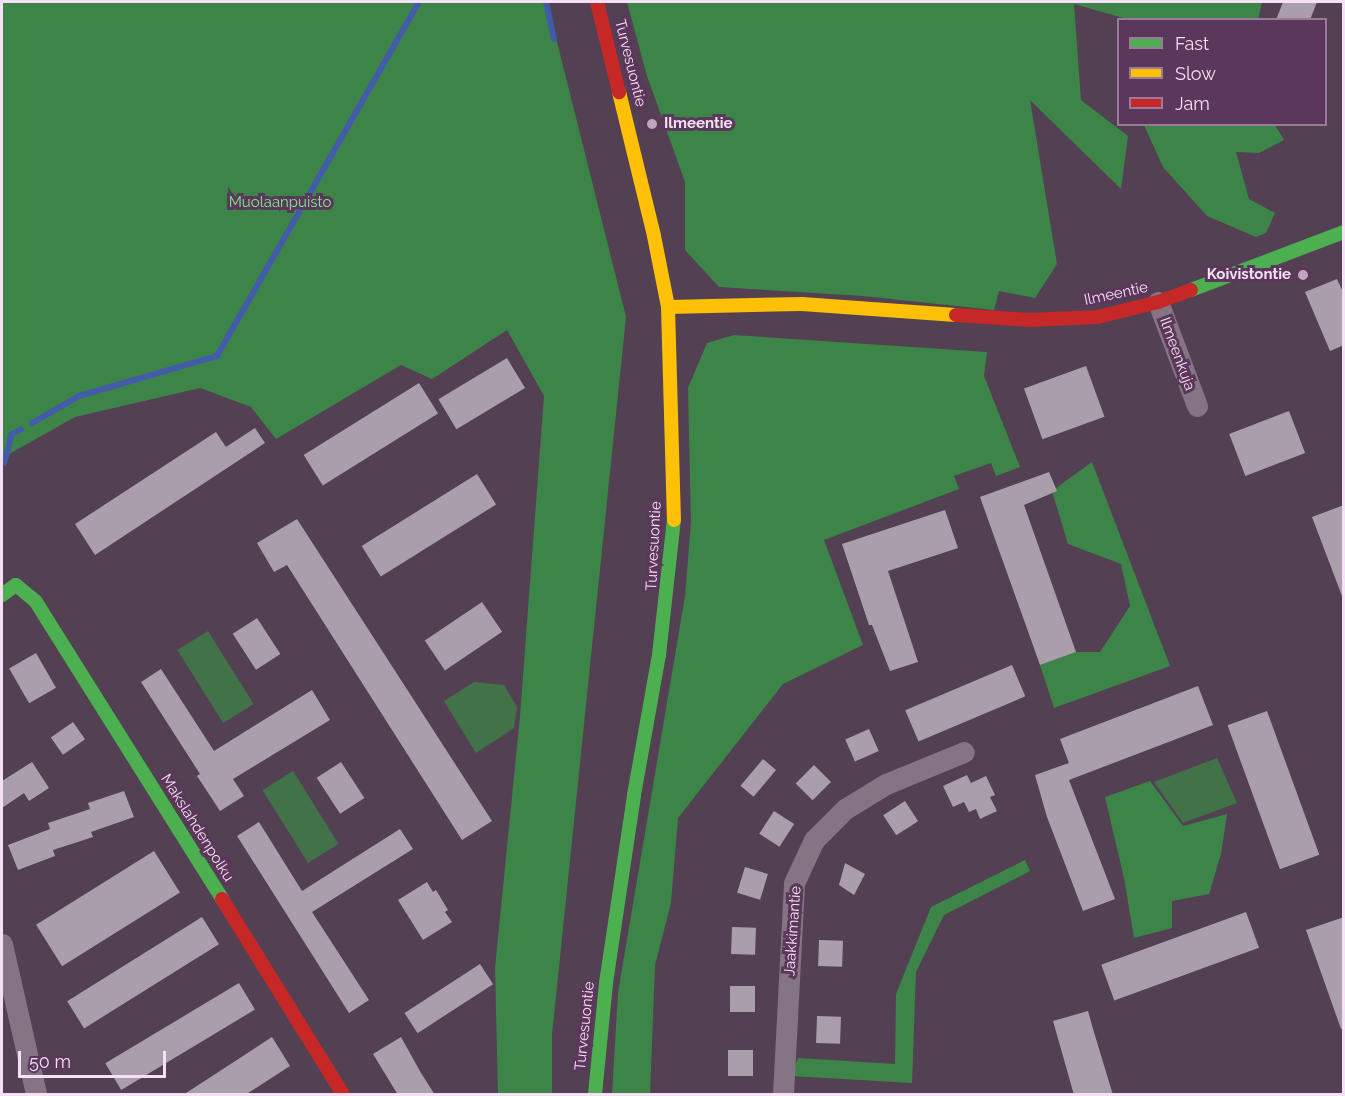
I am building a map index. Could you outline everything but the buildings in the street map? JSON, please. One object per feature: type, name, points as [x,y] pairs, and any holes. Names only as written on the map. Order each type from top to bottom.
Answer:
[{"type":"street","name":"Turvesuontie","points":[[595,1095],[614,927],[668,590],[674,529],[668,307],[650,215],[597,2]]},
{"type":"street","name":"Ilmeentie","points":[[668,307],[802,304],[1029,320],[1098,317],[1158,302],[1344,232]]},
{"type":"street","name":"Ilmeenkuja","points":[[1158,302],[1197,406]]},
{"type":"street","name":"Makslahdenpolku","points":[[2,595],[16,585],[36,602],[343,1095]]},
{"type":"street","name":"Jaakkimantie","points":[[783,1095],[794,884],[814,840],[844,809],[886,784],[964,752]]},
{"type":"street","points":[[2,944],[36,1095]]},
{"type":"green space","name":"Muolaanpuisto","points":[[2,2],[547,2],[626,317],[552,1035],[552,1094],[498,1094],[495,968],[520,716],[544,396],[507,330],[432,379],[401,365],[276,439],[251,407],[200,388],[75,417],[2,458]]},
{"type":"green space","points":[[627,2],[1262,2],[1258,18],[1123,18],[1074,4],[1081,100],[1128,136],[1121,189],[1030,100],[1057,264],[1035,298],[999,291],[994,310],[863,296],[719,287],[685,250],[685,182],[647,76]]},
{"type":"green space","points":[[1144,126],[1276,126],[1284,140],[1259,153],[1236,152],[1249,199],[1275,213],[1266,233],[1256,237],[1207,216],[1163,167]]},
{"type":"green space","points":[[734,335],[987,352],[984,376],[1020,467],[996,476],[991,463],[954,476],[959,489],[824,540],[863,645],[783,684],[678,818],[671,903],[655,965],[650,1094],[612,1094],[618,993],[685,596],[691,522],[688,388],[707,343]]},
{"type":"green space","points":[[1092,462],[1170,666],[1054,708],[1040,665],[1076,652],[1100,652],[1130,606],[1121,564],[1068,544],[1052,491]]},
{"type":"green space","points":[[208,631],[254,704],[223,723],[177,650]]},
{"type":"green space","points":[[474,682],[504,685],[517,707],[514,728],[476,753],[444,701]]},
{"type":"green space","points":[[1217,758],[1237,803],[1183,823],[1154,782]]},
{"type":"green space","points":[[293,771],[339,844],[308,863],[262,790]]},
{"type":"green space","points":[[1150,781],[1183,826],[1227,814],[1221,854],[1209,894],[1172,901],[1172,928],[1134,938],[1124,878],[1105,797]]},
{"type":"green space","points":[[1025,860],[1030,871],[944,915],[916,972],[912,1083],[791,1076],[798,1058],[895,1064],[896,994],[931,907]]},
{"type":"waterway","points":[[32,423],[79,396],[217,356],[419,2]]},
{"type":"waterway","points":[[546,2],[554,39]]},
{"type":"waterway","points":[[4,463],[12,434],[21,429]]},
{"type":"traffic: fast","points":[[1191,290],[1344,232]]},
{"type":"traffic: fast","points":[[595,1094],[606,983],[634,795],[659,655],[674,520]]},
{"type":"traffic: fast","points":[[2,595],[16,585],[36,602],[222,899]]},
{"type":"traffic: slow","points":[[619,92],[654,236],[668,307],[674,520]]},
{"type":"traffic: slow","points":[[668,307],[802,304],[956,315]]},
{"type":"traffic: jam","points":[[597,2],[619,92]]},
{"type":"traffic: jam","points":[[956,315],[1029,320],[1098,317],[1158,302],[1191,290]]},
{"type":"traffic: jam","points":[[222,899],[343,1094]]},
{"type":"place","name":"Ilmeentie","points":[[652,124]]},
{"type":"place","name":"Koivistontie","points":[[1303,275]]}]
